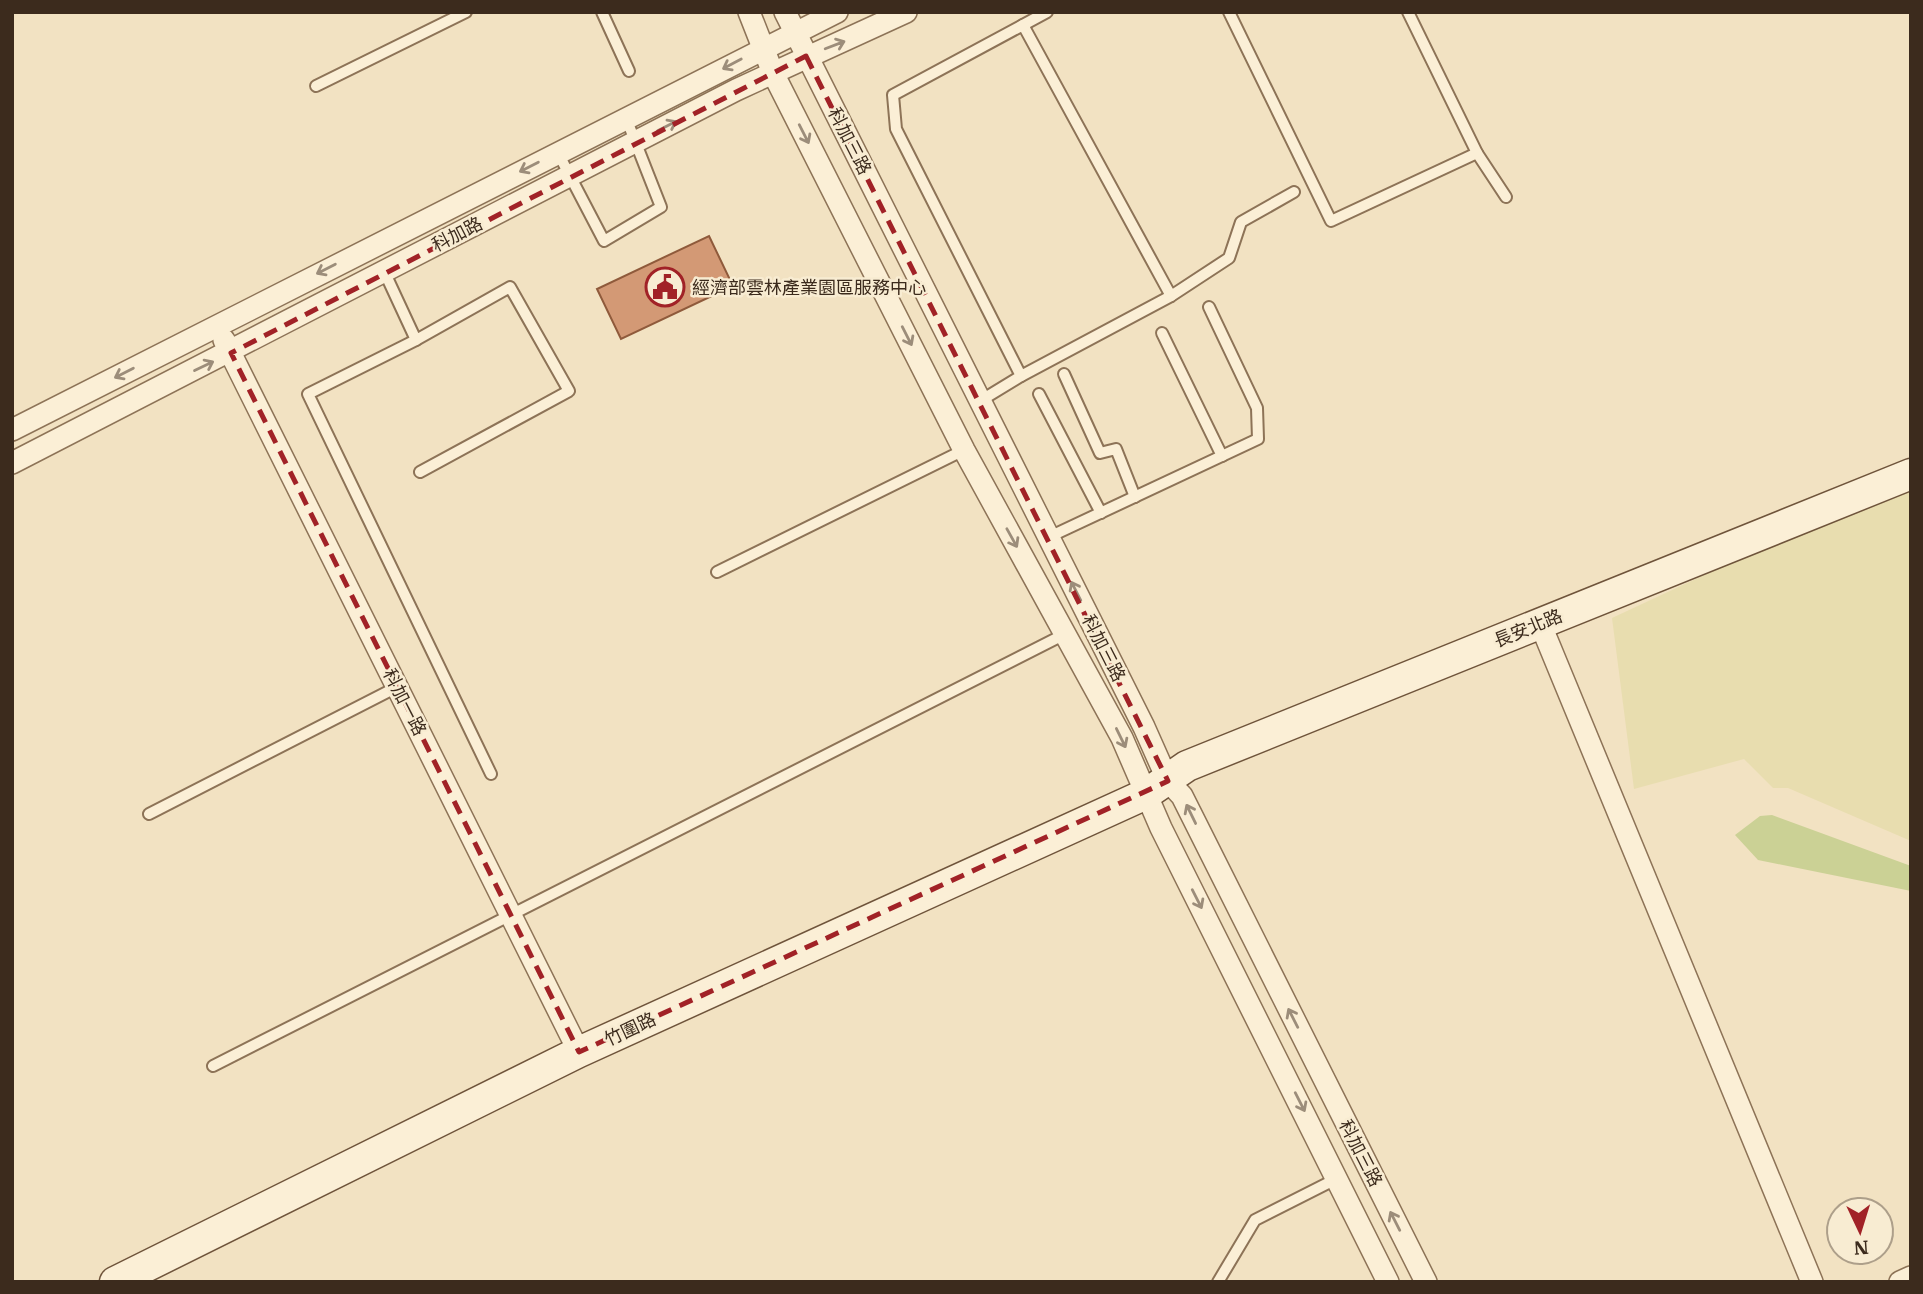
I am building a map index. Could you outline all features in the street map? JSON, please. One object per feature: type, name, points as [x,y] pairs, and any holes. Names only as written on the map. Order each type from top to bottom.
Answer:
[{"type":"street","name":"科加三路","points":[[749,12],[773,73],[964,450],[1122,738],[1154,788],[1182,796],[1426,1282]]},
{"type":"street","name":"科加三路","points":[[785,12],[1049,537],[1154,788],[1388,1282]]},
{"type":"street","name":"科加路","points":[[12,430],[763,47],[837,12]]},
{"type":"street","name":"科加路","points":[[12,463],[231,353],[635,142],[806,56],[906,12]]},
{"type":"street","name":"科加一路","points":[[217,325],[579,1052]]},
{"type":"street","name":"長安北路","points":[[1154,788],[1187,766],[1911,474]]},
{"type":"street","points":[[1540,624],[1812,1282]]},
{"type":"street","name":"竹圍路","points":[[115,1282],[579,1052],[1154,788]]},
{"type":"street","points":[[1900,1282],[1911,1277]]},
{"type":"lane","points":[[316,86],[466,12]]},
{"type":"lane","points":[[603,12],[629,71]]},
{"type":"lane","points":[[1021,376],[896,130],[893,95],[1047,12]]},
{"type":"lane","points":[[1229,12],[1331,221],[1477,153]]},
{"type":"lane","points":[[1408,12],[1477,153],[1506,197]]},
{"type":"lane","points":[[1023,25],[1171,296]]},
{"type":"lane","points":[[558,153],[604,241],[661,207],[626,118]]},
{"type":"lane","points":[[980,401],[1021,376],[1171,296],[1229,258],[1241,222],[1294,192]]},
{"type":"lane","points":[[384,271],[416,340]]},
{"type":"lane","points":[[420,472],[569,391],[510,287],[416,340],[308,394],[491,774]]},
{"type":"lane","points":[[1049,537],[1258,439],[1257,408],[1209,307]]},
{"type":"lane","points":[[1162,333],[1222,456]]},
{"type":"lane","points":[[1064,374],[1100,453],[1116,449],[1135,496]]},
{"type":"lane","points":[[1039,394],[1101,513]]},
{"type":"lane","points":[[717,572],[964,450]]},
{"type":"lane","points":[[212,1066],[1065,634]]},
{"type":"lane","points":[[149,814],[397,687]]},
{"type":"lane","points":[[1218,1282],[1255,1220],[1338,1178]]},
{"type":"highlighted area","points":[[806,56],[1168,781],[579,1052],[231,353]]},
{"type":"shaded area","points":[[1911,488],[1911,841],[1788,788],[1773,788],[1744,759],[1634,789],[1612,618],[1745,556]]},
{"type":"green space","points":[[1772,815],[1911,866],[1911,891],[1758,860],[1735,835],[1760,816]]},
{"type":"building","name":"經濟部雲林產業園區服務中心","points":[[709,236],[733,286],[621,339],[597,289]]},
{"type":"place","name":"經濟部雲林產業園區服務中心","points":[[665,287]]}]
